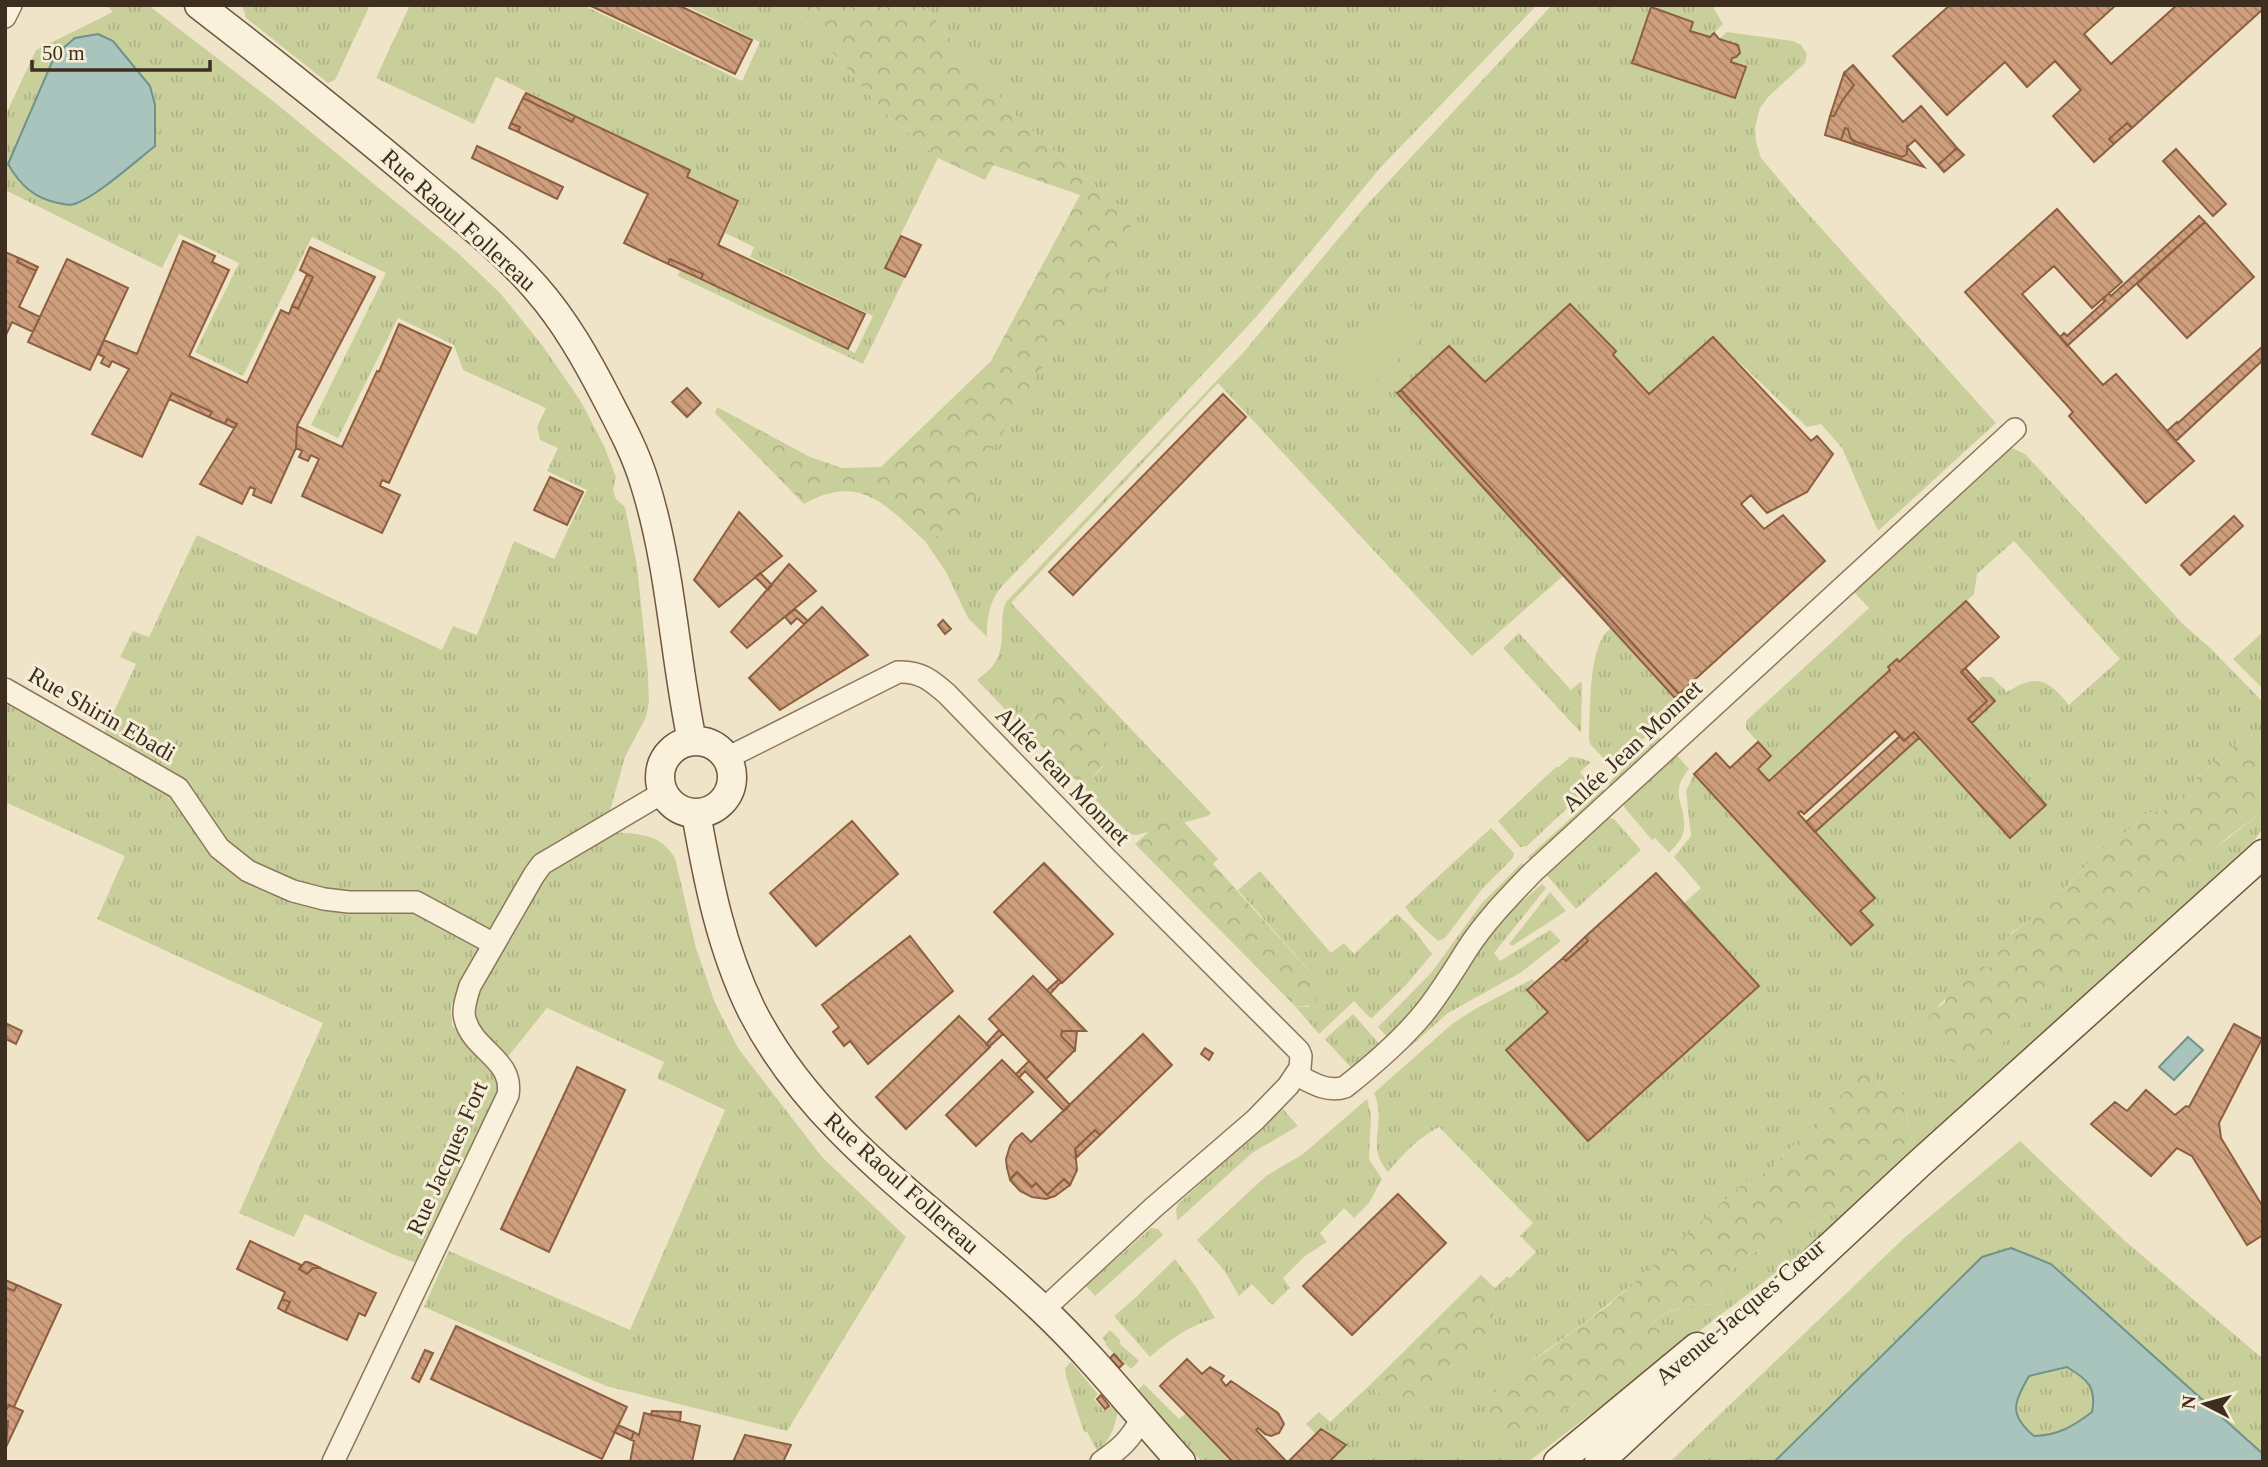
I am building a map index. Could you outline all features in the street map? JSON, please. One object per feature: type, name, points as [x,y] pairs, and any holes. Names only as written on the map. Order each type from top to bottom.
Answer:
[{"type":"street","points":[[5,17],[11,5]]},
{"type":"street","name":"Rue Raoul Follereau","points":[[199,5],[333,109],[451,209],[514,264],[559,317],[628,438],[655,516],[692,741]]},
{"type":"street","name":"Allée Jean Monnet","points":[[727,758],[898,672],[919,673],[930,679],[1296,1046],[1301,1056],[1297,1075],[1331,1090],[1340,1089],[1390,1050],[1423,1014],[1494,913],[1533,872],[2015,429]]},
{"type":"street","name":"Rue Shirin Ebadi","points":[[5,689],[178,788],[219,848],[248,871],[293,891],[324,899],[349,902],[416,902],[494,944]]},
{"type":"street","points":[[699,741],[712,745],[727,758],[732,782],[726,797],[714,808],[696,813],[687,811],[676,806],[664,792],[661,774],[664,762],[675,748],[699,741]]},
{"type":"street","name":"Rue Jacques Fort","points":[[333,1462],[508,1095],[510,1083],[507,1073],[476,1040],[465,1019],[464,1006],[470,986],[542,864],[664,792]]},
{"type":"street","name":"Rue Raoul Follereau","points":[[696,813],[716,913],[733,966],[752,1011],[773,1046],[818,1107],[883,1172],[971,1245],[1043,1310],[1181,1462]]},
{"type":"street","name":"Avenue Jacques Cœur","points":[[1600,1462],[1921,1163],[2263,854]]},
{"type":"street","points":[[1043,1310],[1153,1208],[1255,1120],[1297,1075]]},
{"type":"street","name":"Avenue Jacques Cœur","points":[[1558,1462],[1921,1163]]},
{"type":"street","points":[[1101,1462],[1124,1446],[1142,1418]]},
{"type":"green space","points":[[106,5],[148,5],[273,101],[459,254],[501,294],[542,345],[580,400],[604,446],[616,477],[613,490],[616,499],[625,507],[637,565],[648,673],[649,702],[646,717],[625,757],[609,814],[535,857],[451,1005],[452,1025],[494,1072],[500,1089],[419,1264],[305,1214],[294,1237],[239,1213],[323,1023],[97,919],[125,856],[5,802],[5,700],[96,750],[136,664],[120,657],[133,631],[149,637],[197,535],[442,650],[453,626],[477,635],[514,541],[554,559],[587,490],[547,471],[558,448],[540,440],[537,427],[546,408],[463,370],[454,345],[398,318],[338,438],[311,425],[386,273],[312,237],[243,376],[195,352],[239,263],[179,234],[162,268],[5,190],[5,116],[36,50],[113,12]]},
{"type":"green space","points":[[242,5],[370,5],[335,80],[328,83],[246,18]]},
{"type":"green space","points":[[410,5],[583,5],[742,81],[760,42],[684,5],[791,5],[890,118],[938,158],[885,267],[905,277],[863,364],[678,276],[680,270],[855,353],[873,316],[750,257],[754,247],[725,233],[740,201],[688,176],[691,170],[496,77],[474,124],[376,78]]},
{"type":"green space","points":[[791,5],[925,5],[1013,113],[1095,187],[1130,214],[1131,233],[1104,285],[1034,379],[984,465],[968,518],[925,541],[884,505],[856,492],[823,495],[804,504],[715,413],[717,407],[810,457],[842,468],[881,467],[991,361],[1080,195],[993,165],[985,180],[938,158],[890,118]]},
{"type":"green space","points":[[925,5],[1537,5],[1380,168],[1257,316],[1002,586],[990,610],[987,637],[968,618],[946,572],[925,541],[968,518],[983,465],[1130,214],[1095,187],[1013,113]]},
{"type":"green space","points":[[1552,5],[1712,5],[1723,24],[1710,37],[1690,31],[1693,21],[1651,8],[1632,63],[1734,98],[1745,67],[1731,62],[1732,58],[1740,53],[1738,45],[1719,39],[1727,32],[1793,41],[1801,45],[1807,54],[1805,63],[1769,96],[1760,108],[1755,128],[1761,158],[1996,423],[1878,531],[1842,448],[1821,424],[1807,427],[1713,337],[1649,394],[1613,355],[1616,351],[1570,304],[1485,382],[1449,347],[1397,394],[1563,576],[1472,656],[1218,383],[1011,603],[1211,813],[1137,835],[1129,834],[1087,791],[1088,781],[1103,767],[1093,725],[1083,717],[1066,687],[1057,692],[1023,728],[977,680],[998,657],[1006,602],[1243,353],[1364,208]]},
{"type":"green space","points":[[1399,293],[1432,328],[1370,386],[1337,350]]},
{"type":"green space","points":[[2012,448],[2025,454],[2184,625],[2263,702],[2263,730],[2238,742],[2220,755],[2170,808],[2145,814],[2133,827],[2100,851],[2065,888],[2045,893],[2034,917],[2011,933],[1994,968],[1981,966],[1938,1006],[1946,1059],[2263,811],[2263,827],[2251,846],[1917,1149],[1909,1130],[1903,1094],[1880,1091],[1878,1080],[1856,1076],[1851,1085],[1770,1170],[1746,1182],[1608,1305],[1517,1369],[1508,1435],[1546,1421],[1610,1381],[1659,1342],[1651,1325],[1657,1319],[1679,1308],[1713,1304],[1720,1296],[1725,1276],[1752,1253],[1783,1242],[1806,1217],[1844,1214],[1796,1257],[1528,1462],[1329,1462],[1346,1444],[1321,1429],[1316,1434],[1306,1424],[1319,1412],[1330,1422],[1371,1384],[1377,1394],[1431,1391],[1452,1366],[1462,1362],[1475,1351],[1495,1328],[1492,1301],[1477,1279],[1481,1275],[1495,1288],[1507,1276],[1510,1278],[1536,1252],[1520,1236],[1533,1223],[1439,1127],[1411,1147],[1388,1172],[1378,1152],[1379,1115],[1374,1093],[1452,1024],[1532,979],[1535,982],[1527,990],[1548,1012],[1588,1141],[1759,987],[1684,903],[1701,888],[1674,857],[1691,836],[1686,791],[1694,774],[1851,945],[1873,925],[1860,911],[1875,897],[1815,832],[1919,738],[2010,837],[2046,805],[1972,723],[1995,701],[1977,681],[1982,677],[1992,677],[2007,692],[2026,682],[2041,682],[2055,689],[2069,705],[2120,659],[2014,541],[1977,574],[1974,594],[1769,779],[1760,769],[1772,757],[1746,729],[1746,721],[1869,608],[1852,590],[2005,451]]},
{"type":"green space","points":[[1611,628],[1675,698],[1667,707],[1661,722],[1616,762],[1605,760],[1590,744],[1589,739],[1594,663],[1603,636]]},
{"type":"green space","points":[[2263,632],[2263,689],[2233,659]]},
{"type":"green space","points":[[1519,633],[1571,690],[1582,683],[1581,733],[1503,648]]},
{"type":"green space","points":[[1065,687],[1076,689],[1082,695],[1085,702],[1081,710],[1083,717],[1093,725],[1102,722],[1108,731],[1102,743],[1105,760],[1092,777],[1087,791],[1023,728]]},
{"type":"green space","points":[[2263,730],[2263,811],[2227,838],[1989,1055],[1968,1063],[1946,1059],[1941,1038],[1929,1023],[1929,1016],[1945,1002],[1950,988],[1981,966],[1994,968],[1993,948],[2033,917],[2035,903],[2045,893],[2065,888],[2100,851],[2133,827],[2145,814],[2170,808],[2220,755],[2238,742]]},
{"type":"green space","points":[[1659,737],[1664,744],[1613,789],[1608,783]]},
{"type":"green space","points":[[1675,753],[1689,769],[1679,792],[1684,820],[1683,833],[1669,853],[1655,838],[1652,840],[1624,807],[1625,799]]},
{"type":"green space","points":[[1570,757],[1591,762],[1580,772],[1591,786],[1527,846],[1520,847],[1498,821]]},
{"type":"green space","points":[[1603,789],[1608,795],[1533,863],[1528,857]]},
{"type":"green space","points":[[1173,810],[1218,859],[1213,864],[1320,983],[1315,1002],[1307,1006],[1295,1006],[1135,844]]},
{"type":"green space","points":[[1604,817],[1614,819],[1641,850],[1576,909],[1544,872]]},
{"type":"green space","points":[[1491,828],[1514,853],[1513,858],[1482,889],[1445,938],[1438,941],[1405,907]]},
{"type":"green space","points":[[615,832],[642,835],[656,840],[675,858],[696,948],[715,1003],[738,1048],[822,1157],[906,1237],[787,1431],[606,1386],[424,1307],[449,1251],[630,1330],[725,1110],[657,1078],[664,1062],[547,1008],[507,1058],[479,1024],[477,996],[542,878],[550,869]]},
{"type":"green space","points":[[1522,863],[1527,868],[1433,992],[1390,1040],[1378,1027],[1431,973],[1482,903]]},
{"type":"green space","points":[[1260,871],[1331,953],[1344,943],[1354,954],[1397,914],[1413,929],[1432,954],[1405,986],[1372,1018],[1354,1001],[1319,1034],[1295,1006],[1308,1007],[1320,983],[1238,890]]},
{"type":"green space","points":[[1542,884],[1546,888],[1494,953],[1500,961],[1550,930],[1561,941],[1520,973],[1448,1013],[1403,1053],[1401,1050],[1512,902],[1517,906]]},
{"type":"green space","points":[[1550,892],[1566,911],[1512,946],[1509,944]]},
{"type":"green space","points":[[1353,1014],[1382,1047],[1352,1069],[1325,1039]]},
{"type":"green space","points":[[1872,1073],[1878,1080],[1880,1091],[1898,1089],[1903,1094],[1909,1130],[1917,1149],[1844,1214],[1806,1218],[1783,1242],[1752,1253],[1725,1276],[1720,1296],[1713,1304],[1679,1308],[1663,1314],[1651,1325],[1659,1330],[1659,1342],[1593,1393],[1519,1434],[1500,1433],[1487,1424],[1482,1418],[1494,1393],[1517,1369],[1547,1351],[1609,1305],[1746,1181],[1770,1170],[1851,1085],[1856,1076]]},
{"type":"green space","points":[[1367,1099],[1371,1115],[1369,1159],[1382,1179],[1369,1203],[1354,1218],[1344,1208],[1320,1233],[1327,1242],[1305,1256],[1283,1278],[1290,1288],[1272,1305],[1252,1284],[1239,1296],[1224,1270],[1197,1240],[1266,1176],[1303,1154]]},
{"type":"green space","points":[[1282,1108],[1298,1126],[1252,1153],[1177,1221],[1178,1204]]},
{"type":"green space","points":[[2020,1141],[2124,1240],[2263,1359],[2263,1462],[1670,1462],[1903,1239]]},
{"type":"green space","points":[[1151,1228],[1158,1229],[1163,1235],[1095,1296],[1086,1286]]},
{"type":"green space","points":[[1175,1259],[1215,1318],[1180,1334],[1150,1357],[1114,1316]]},
{"type":"green space","points":[[1477,1279],[1492,1301],[1495,1328],[1476,1351],[1452,1366],[1431,1391],[1403,1407],[1381,1396],[1371,1384]]},
{"type":"green space","points":[[1110,1330],[1121,1341],[1119,1343],[1139,1361],[1131,1369],[1105,1344],[1102,1338]]},
{"type":"green space","points":[[1071,1362],[1098,1394],[1094,1399],[1104,1411],[1114,1404],[1118,1410],[1112,1433],[1097,1451],[1087,1432],[1084,1432],[1066,1377],[1065,1368]]},
{"type":"green space","points":[[1144,1384],[1179,1419],[1186,1413],[1233,1462],[1202,1462],[1138,1390]]},
{"type":"water","points":[[98,34],[113,41],[150,86],[155,105],[155,146],[104,187],[83,200],[70,205],[49,201],[28,190],[8,164],[55,55],[75,38]]},
{"type":"water","points":[[2188,1037],[2203,1050],[2174,1080],[2159,1067]]},
{"type":"water","points":[[2011,1248],[2051,1264],[2263,1454],[2263,1462],[1774,1462],[1982,1257]],"holes":[[[2067,1367],[2092,1390],[2092,1412],[2065,1429],[2034,1436],[2020,1421],[2016,1408],[2029,1376]]]},
{"type":"building","points":[[589,5],[678,5],[752,40],[735,74]]},
{"type":"building","points":[[1950,5],[2116,5],[2084,34],[2111,64],[2177,5],[2263,5],[2263,9],[2132,128],[2127,123],[2109,139],[2114,144],[2094,162],[2053,116],[2081,90],[2055,61],[2027,87],[2005,62],[1947,115],[1893,56]]},
{"type":"building","points":[[1651,7],[1693,22],[1690,31],[1710,37],[1714,33],[1719,39],[1738,45],[1740,53],[1732,58],[1731,62],[1746,67],[1735,98],[1632,63]]},
{"type":"building","points":[[1853,65],[1903,122],[1921,106],[1957,148],[1938,165],[1915,140],[1907,147],[1907,154],[1902,157],[1853,141],[1845,128],[1841,140],[1825,135],[1830,116],[1834,116],[1854,85],[1844,73]]},
{"type":"building","points":[[1844,73],[1854,85],[1834,116],[1830,116]]},
{"type":"building","points":[[526,93],[575,116],[572,122],[523,98]]},
{"type":"building","points":[[523,98],[572,122],[575,116],[690,170],[687,177],[738,201],[718,245],[865,314],[848,349],[701,279],[703,274],[670,259],[668,264],[624,243],[648,194],[518,132],[520,127],[511,123]]},
{"type":"building","points":[[511,123],[520,127],[518,132],[509,128]]},
{"type":"building","points":[[2127,123],[2132,128],[2114,144],[2109,139]]},
{"type":"building","points":[[1845,128],[1848,129],[1851,139],[1902,157],[1907,154],[1907,147],[1924,167],[1841,140]]},
{"type":"building","points":[[477,146],[563,187],[557,199],[472,158]]},
{"type":"building","points":[[1957,148],[1964,155],[1944,172],[1938,165]]},
{"type":"building","points":[[2176,149],[2226,204],[2213,216],[2163,161]]},
{"type":"building","points":[[2057,209],[2122,282],[2092,308],[2054,266],[2022,294],[2103,385],[2116,374],[2194,461],[2146,503],[2069,416],[2073,412],[1965,292]]},
{"type":"building","points":[[2199,216],[2205,222],[2067,346],[2060,337],[2064,333],[2067,336],[2105,301],[2103,299],[2109,293],[2111,296]]},
{"type":"building","points":[[2205,222],[2254,277],[2187,338],[2137,284]]},
{"type":"building","points":[[901,236],[921,245],[905,277],[885,268]]},
{"type":"building","points":[[183,241],[215,256],[212,262],[229,270],[189,356],[247,383],[281,310],[289,314],[292,306],[298,309],[313,277],[300,270],[310,247],[375,277],[297,426],[296,448],[271,503],[253,495],[255,489],[250,487],[242,504],[200,484],[237,424],[227,419],[225,424],[209,417],[212,412],[172,393],[142,457],[92,434],[129,369],[112,361],[109,367],[101,363],[104,357],[98,354],[104,340],[137,354]]},
{"type":"building","points":[[5,252],[19,258],[17,262],[36,271],[19,307],[40,317],[33,332],[12,322],[5,337]]},
{"type":"building","points":[[19,258],[38,267],[36,271],[17,262]]},
{"type":"building","points":[[67,259],[128,288],[90,370],[28,342]]},
{"type":"building","points":[[670,259],[703,274],[701,279],[668,264]]},
{"type":"building","points":[[307,274],[313,277],[298,309],[292,306]]},
{"type":"building","points":[[1570,304],[1616,351],[1613,355],[1649,394],[1713,337],[1811,441],[1817,436],[1833,454],[1807,492],[1767,513],[1751,495],[1741,504],[1764,529],[1783,515],[1825,561],[1679,694],[1401,390],[1449,346],[1485,382]]},
{"type":"building","points":[[399,324],[451,348],[389,483],[382,480],[380,486],[400,495],[382,533],[302,496],[319,459],[311,455],[308,461],[299,457],[302,451],[296,448],[297,426],[342,447]]},
{"type":"building","points":[[2263,346],[2263,360],[2176,441],[2167,431]]},
{"type":"building","points":[[687,388],[701,403],[687,417],[672,402]]},
{"type":"building","points":[[1401,390],[1679,694],[1675,698],[1397,393]]},
{"type":"building","points":[[172,393],[212,412],[209,417],[169,399]]},
{"type":"building","points":[[1223,394],[1246,417],[1073,595],[1049,572]]},
{"type":"building","points":[[227,419],[237,424],[234,428],[225,424]]},
{"type":"building","points":[[550,477],[583,492],[567,525],[534,510]]},
{"type":"building","points":[[739,512],[782,556],[719,607],[694,580]]},
{"type":"building","points":[[2234,516],[2243,526],[2190,575],[2181,565]]},
{"type":"building","points":[[789,564],[816,591],[747,648],[731,632]]},
{"type":"building","points":[[760,573],[772,585],[768,590],[755,577]]},
{"type":"building","points":[[1966,601],[1999,637],[1961,672],[1987,701],[1968,719],[2046,805],[2010,838],[1914,732],[1904,741],[1895,731],[1804,814],[1801,811],[1798,813],[1875,898],[1860,911],[1873,925],[1851,945],[1694,774],[1716,753],[1730,768],[1758,742],[1771,756],[1758,769],[1769,781],[1890,670],[1888,667],[1897,659],[1899,662]]},
{"type":"building","points":[[822,607],[868,655],[780,710],[749,678]]},
{"type":"building","points":[[795,609],[808,621],[804,624],[797,618],[791,624],[785,617]]},
{"type":"building","points":[[943,620],[951,629],[945,634],[938,625]]},
{"type":"building","points":[[1965,668],[1995,701],[1972,723],[1968,719],[1987,701],[1961,672]]},
{"type":"building","points":[[1914,732],[1919,738],[1815,832],[1806,822],[1900,736],[1904,741]]},
{"type":"building","points":[[852,821],[898,874],[816,946],[770,893]]},
{"type":"building","points":[[1044,863],[1113,934],[1062,983],[994,912]]},
{"type":"building","points":[[1656,873],[1759,986],[1588,1141],[1506,1050],[1548,1012],[1527,990],[1563,958],[1566,961],[1588,941],[1585,937]]},
{"type":"building","points":[[910,936],[953,991],[868,1064],[850,1041],[844,1046],[833,1032],[839,1027],[822,1005]]},
{"type":"building","points":[[1585,937],[1588,941],[1566,961],[1563,958]]},
{"type":"building","points":[[1033,976],[1086,1031],[1062,1031],[1061,1036],[1075,1050],[1046,1079],[989,1019]]},
{"type":"building","points":[[1059,979],[1061,982],[1050,994],[1047,990]]},
{"type":"building","points":[[959,1016],[990,1047],[906,1129],[876,1097]]},
{"type":"building","points":[[5,1023],[22,1031],[16,1044],[6,1039],[5,1041]]},
{"type":"building","points":[[2234,1024],[2262,1039],[2219,1123],[2221,1138],[2263,1207],[2263,1235],[2247,1245],[2192,1156],[2177,1148],[2151,1176],[2091,1124],[2115,1102],[2127,1111],[2146,1090],[2175,1115],[2186,1106],[2189,1107]]},
{"type":"building","points":[[999,1030],[1003,1034],[989,1047],[986,1044]]},
{"type":"building","points":[[1062,1031],[1077,1031],[1075,1050],[1061,1036]]},
{"type":"building","points":[[1143,1034],[1172,1065],[1100,1135],[1095,1130],[1075,1149],[1077,1170],[1070,1185],[1064,1179],[1047,1195],[1036,1183],[1032,1187],[1017,1172],[1010,1179],[1006,1159],[1015,1139],[1022,1133],[1031,1142]]},
{"type":"building","points":[[1205,1048],[1213,1053],[1209,1060],[1201,1054]]},
{"type":"building","points":[[1002,1060],[1033,1092],[976,1146],[946,1115]]},
{"type":"building","points":[[1029,1061],[1070,1105],[1064,1111],[1025,1071],[1019,1078],[1016,1074]]},
{"type":"building","points":[[577,1067],[625,1090],[549,1252],[501,1229]]},
{"type":"building","points":[[1095,1130],[1100,1135],[1077,1157],[1075,1149]]},
{"type":"building","points":[[1017,1172],[1032,1187],[1036,1183],[1047,1195],[1064,1179],[1070,1185],[1046,1199],[1032,1197],[1020,1191],[1010,1180]]},
{"type":"building","points":[[1398,1194],[1446,1243],[1352,1335],[1303,1286]]},
{"type":"building","points":[[250,1241],[301,1265],[299,1269],[307,1274],[313,1268],[320,1268],[376,1293],[365,1316],[359,1313],[347,1340],[285,1312],[290,1302],[282,1299],[285,1292],[237,1269]]},
{"type":"building","points":[[305,1262],[321,1268],[313,1268],[307,1274],[299,1269]]},
{"type":"building","points":[[5,1280],[17,1285],[14,1291],[5,1287]]},
{"type":"building","points":[[17,1285],[61,1305],[14,1407],[9,1405],[5,1412],[5,1287],[14,1291]]},
{"type":"building","points":[[282,1299],[290,1302],[285,1312],[278,1308]]},
{"type":"building","points":[[456,1326],[627,1407],[602,1459],[431,1379]]},
{"type":"building","points":[[425,1350],[433,1353],[419,1382],[412,1378]]},
{"type":"building","points":[[1114,1354],[1123,1364],[1119,1368],[1110,1358]]},
{"type":"building","points":[[1187,1359],[1202,1374],[1210,1367],[1224,1376],[1221,1380],[1226,1386],[1231,1381],[1278,1413],[1284,1424],[1279,1433],[1271,1436],[1258,1428],[1256,1430],[1287,1462],[1233,1462],[1160,1386]]},
{"type":"building","points":[[1101,1395],[1109,1406],[1105,1409],[1097,1399]]},
{"type":"building","points":[[9,1405],[23,1411],[6,1447],[8,1421],[5,1420],[5,1412]]},
{"type":"building","points":[[652,1411],[681,1412],[680,1421],[651,1415]]},
{"type":"building","points":[[644,1413],[700,1426],[692,1462],[630,1462],[634,1441],[631,1440],[634,1432],[639,1435]]},
{"type":"building","points":[[5,1420],[8,1421],[6,1447],[5,1447]]},
{"type":"building","points":[[618,1425],[634,1432],[631,1440],[614,1432]]},
{"type":"building","points":[[1321,1429],[1346,1445],[1329,1462],[1288,1462]]},
{"type":"building","points":[[745,1435],[791,1445],[783,1462],[733,1462]]}]
